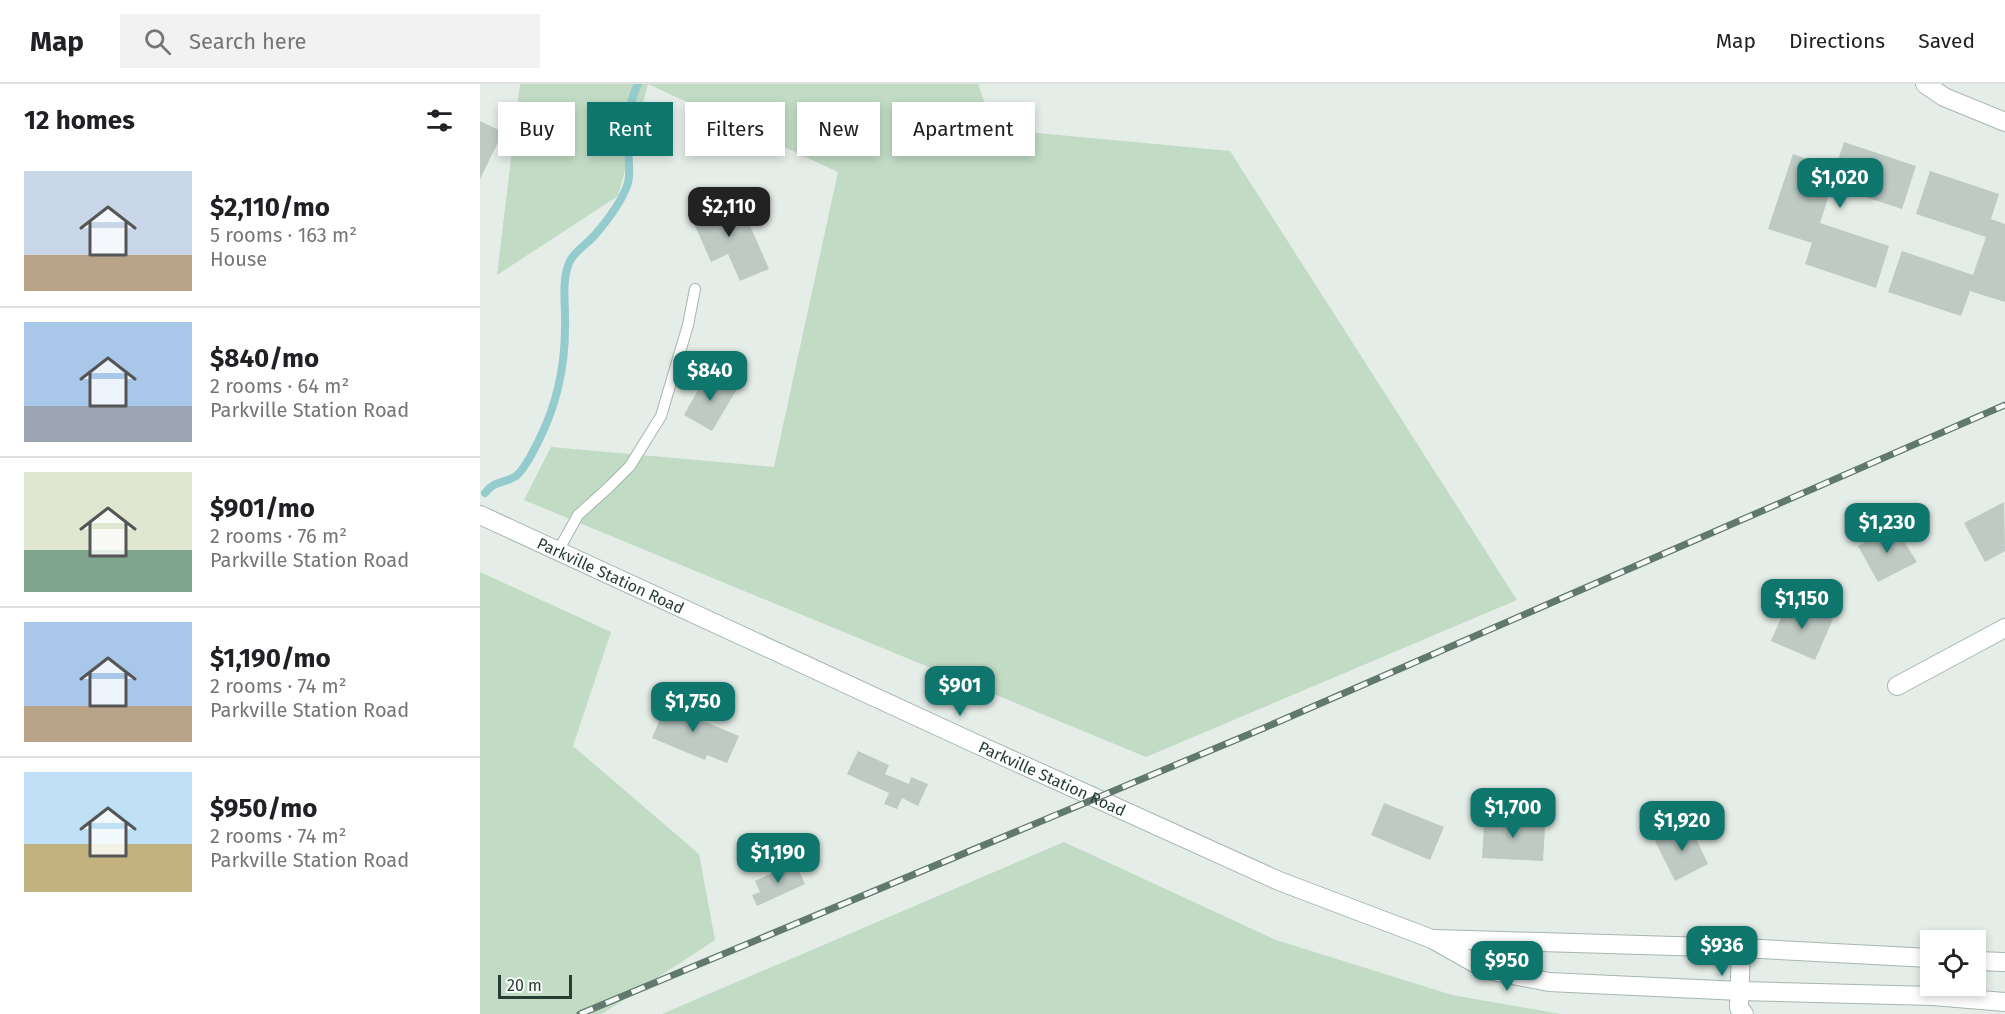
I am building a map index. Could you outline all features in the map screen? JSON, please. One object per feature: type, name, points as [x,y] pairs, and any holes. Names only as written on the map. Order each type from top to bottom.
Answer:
[{"type":"main road","points":[[1924,84],[1944,97],[2005,122]]},
{"type":"main road","name":"Parkville Station Road","points":[[480,515],[1278,881],[1432,939],[1487,970],[1550,982],[1738,1007],[1933,996],[2005,1002]]},
{"type":"main road","points":[[1896,686],[2005,628]]},
{"type":"main road","name":"Parkville Station Road","points":[[1432,939],[1741,948],[1920,957]]},
{"type":"main road","points":[[1738,1007],[1741,948]]},
{"type":"main road","points":[[1986,961],[2005,962]]},
{"type":"lane","points":[[558,551],[578,515],[630,466],[662,416],[688,325],[695,289]]},
{"type":"green space","points":[[520,84],[648,84],[643,102],[587,102],[587,156],[629,156],[618,196],[497,275],[511,156],[575,156],[575,102],[518,102]]},
{"type":"green space","points":[[648,84],[978,84],[984,102],[892,102],[892,156],[1035,156],[1035,133],[1230,151],[1517,600],[1146,757],[524,500],[551,447],[774,467],[838,172],[803,156],[880,156],[880,102],[797,102],[797,153],[785,147],[785,102],[687,102]]},
{"type":"green space","points":[[480,572],[611,632],[573,746],[699,854],[715,940],[602,1014],[480,1014]]},
{"type":"green space","points":[[1064,842],[1276,940],[1452,995],[1561,1014],[662,1014]]},
{"type":"building","points":[[480,121],[498,130],[498,142],[480,179]]},
{"type":"building","points":[[1844,142],[1916,166],[1902,209],[1832,186],[1820,223],[1889,246],[1876,288],[1805,264],[1812,243],[1768,229],[1793,154],[1835,169]]},
{"type":"building","points":[[1930,171],[1999,194],[1991,219],[2005,224],[2005,302],[1970,291],[1961,316],[1888,292],[1902,251],[1973,275],[1986,237],[1916,214]]},
{"type":"building","points":[[727,195],[740,225],[748,221],[769,269],[740,281],[728,254],[711,262],[689,212]]},
{"type":"building","points":[[708,372],[737,389],[712,431],[684,415]]},
{"type":"building","points":[[2004,502],[2005,551],[1985,562],[1964,523]]},
{"type":"building","points":[[1895,527],[1917,562],[1878,582],[1858,546]]},
{"type":"building","points":[[1789,600],[1833,619],[1815,660],[1771,641]]},
{"type":"building","points":[[669,698],[699,711],[696,718],[739,736],[727,763],[707,755],[705,760],[652,738]]},
{"type":"building","points":[[858,751],[889,765],[885,774],[909,784],[911,777],[928,784],[918,806],[902,798],[897,809],[884,804],[889,793],[847,774]]},
{"type":"building","points":[[1384,803],[1444,827],[1430,860],[1371,835]]},
{"type":"building","points":[[1497,811],[1521,813],[1520,826],[1545,827],[1543,861],[1482,858],[1484,823],[1496,824]]},
{"type":"building","points":[[1689,824],[1708,864],[1675,881],[1655,841]]},
{"type":"building","points":[[795,862],[805,884],[757,906],[752,895],[760,892],[755,881]]},
{"type":"waterway","points":[[485,493],[492,486],[516,476],[523,469],[545,428],[559,386],[565,342],[564,287],[569,263],[604,224],[618,204],[628,183],[627,130],[632,99],[638,84]]},
{"type":"railway","points":[[580,1014],[1264,728],[2005,405]]}]
